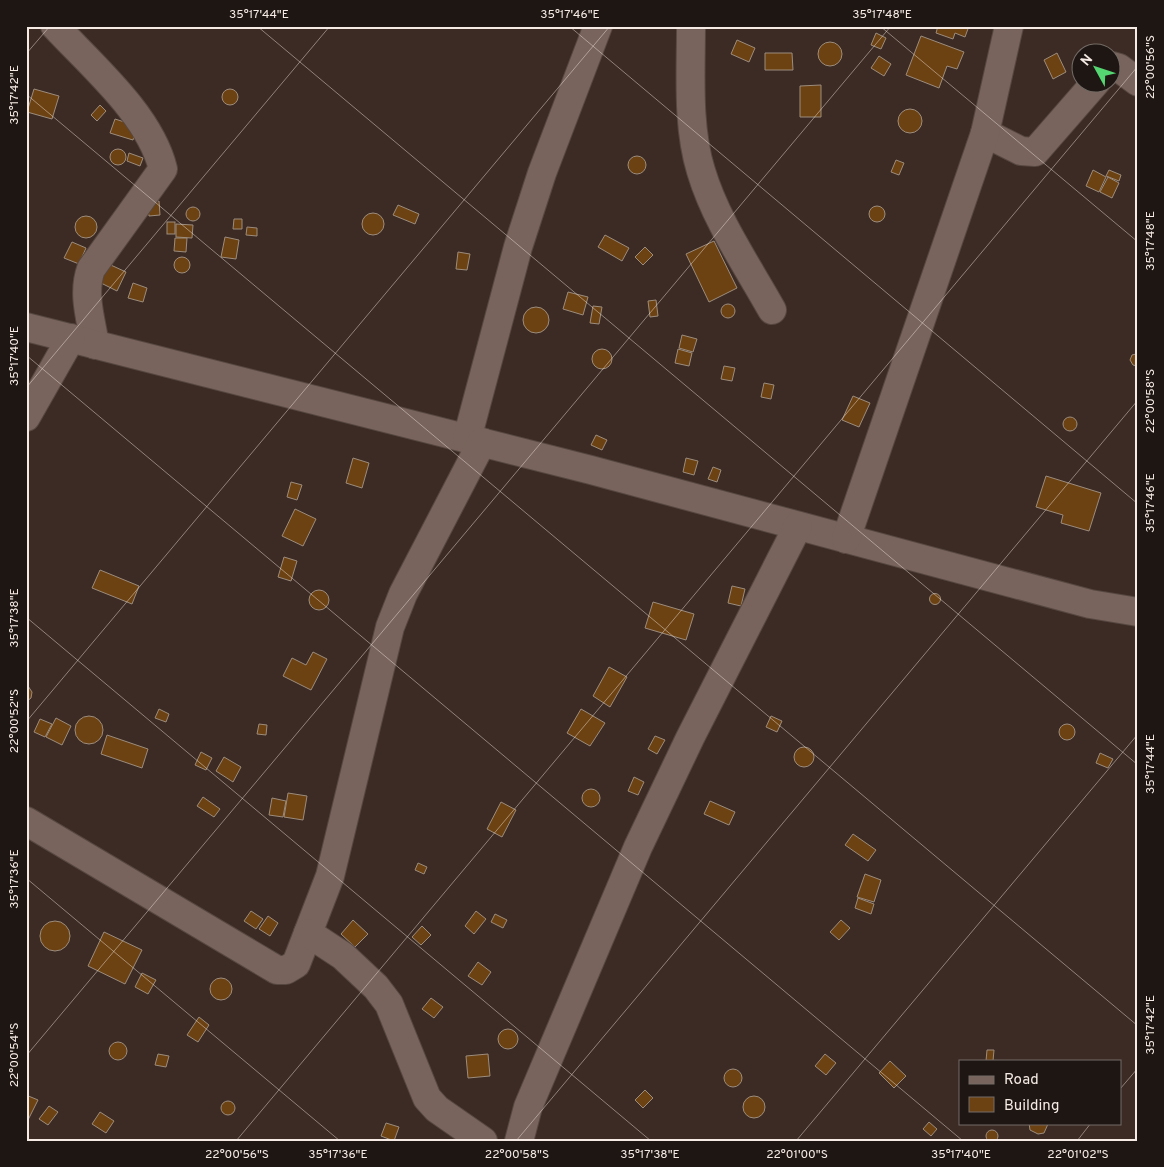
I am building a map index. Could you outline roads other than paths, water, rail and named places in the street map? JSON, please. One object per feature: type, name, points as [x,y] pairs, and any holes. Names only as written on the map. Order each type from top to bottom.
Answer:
[{"type":"street","points":[[26,417],[83,341],[87,281],[91,269],[163,169],[160,157],[133,110],[55,26]]},
{"type":"street","points":[[26,821],[277,970],[286,970],[296,964],[330,876],[345,820],[381,656],[390,626],[474,440],[518,248],[542,172],[598,26]]},
{"type":"street","points":[[691,26],[693,125],[700,170],[718,215],[772,310]]},
{"type":"street","points":[[846,538],[985,133],[1009,26]]},
{"type":"street","points":[[1122,70],[1138,82]]},
{"type":"street","points":[[985,133],[1021,151],[1034,152],[1087,92]]},
{"type":"street","points":[[26,327],[474,440],[1090,604],[1138,612]]},
{"type":"street","points":[[519,1141],[528,1107],[638,847],[690,738],[798,526]]},
{"type":"street","points":[[308,933],[343,956],[376,987],[390,1004],[427,1098],[437,1109],[483,1141]]}]
